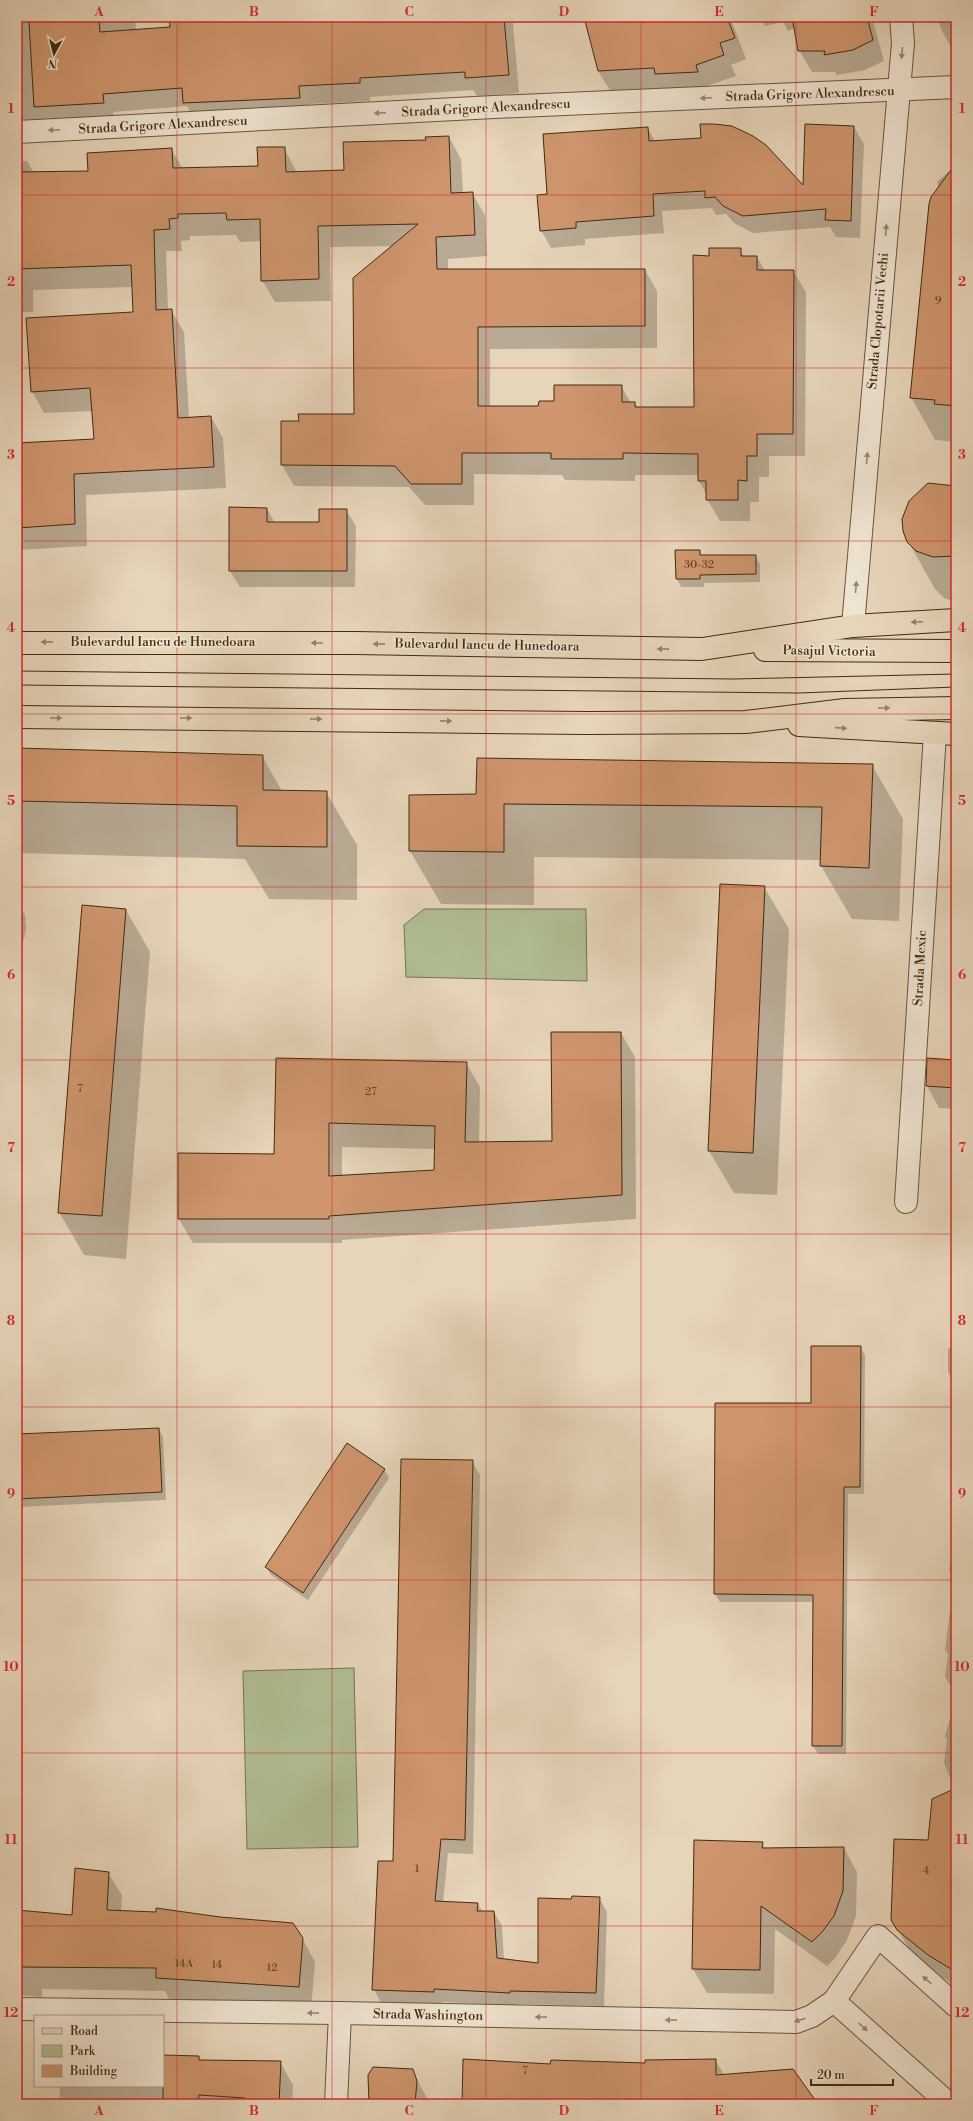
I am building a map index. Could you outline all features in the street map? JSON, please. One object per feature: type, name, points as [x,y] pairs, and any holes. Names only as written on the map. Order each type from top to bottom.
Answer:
[{"type":"main road","name":"Bulevardul Iancu de Hunedoara","points":[[17,642],[348,643],[702,649],[853,626],[956,620]]},
{"type":"main road","name":"Pasajul Victoria","points":[[702,649],[956,651]]},
{"type":"main road","points":[[17,717],[588,723],[746,722],[946,734],[947,708],[845,710],[746,722]]},
{"type":"street","name":"Strada Clopotarii Vechi","points":[[853,626],[902,43],[901,17]]},
{"type":"street","name":"Strada Grigore Alexandrescu","points":[[17,132],[494,107],[956,87]]},
{"type":"street","name":"Strada Mexic","points":[[906,1202],[946,734]]},
{"type":"street","name":"Strada Washington","points":[[17,2009],[340,2013],[796,2022],[812,2016],[834,2001],[878,1936],[956,2006]]},
{"type":"street","points":[[834,2001],[949,2104]]},
{"type":"street","points":[[336,2104],[340,2013]]},
{"type":"green space","points":[[424,909],[586,909],[587,981],[406,977],[404,925]]},
{"type":"green space","points":[[354,1668],[358,1847],[247,1849],[243,1671]]},
{"type":"building","points":[[169,17],[504,17],[509,75],[465,78],[465,72],[360,78],[360,83],[299,86],[300,98],[183,103],[182,88],[103,94],[104,103],[34,107],[29,22],[99,18],[100,32],[170,27]]},
{"type":"building","points":[[584,17],[727,17],[735,38],[720,43],[724,55],[696,65],[698,72],[655,74],[654,68],[598,71]]},
{"type":"building","points":[[792,17],[867,17],[873,40],[853,50],[824,55],[825,51],[798,51]]},
{"type":"building","points":[[700,124],[732,126],[753,136],[766,145],[803,185],[805,124],[854,126],[851,221],[825,220],[826,209],[743,216],[723,206],[715,197],[705,198],[705,191],[653,194],[654,216],[576,222],[576,228],[540,231],[537,195],[547,194],[543,134],[648,127],[649,141],[701,138]]},
{"type":"building","points":[[449,136],[451,193],[473,192],[475,235],[436,237],[437,269],[645,269],[645,326],[478,327],[478,406],[538,406],[539,401],[554,401],[554,385],[622,385],[622,402],[635,402],[635,407],[694,407],[693,255],[709,256],[709,248],[741,248],[741,256],[757,256],[757,270],[794,270],[793,434],[757,434],[757,456],[747,456],[747,481],[738,480],[738,500],[706,500],[706,481],[698,481],[698,454],[623,453],[623,459],[551,459],[551,453],[462,453],[462,484],[411,484],[395,466],[281,465],[281,421],[299,421],[298,414],[354,414],[353,278],[418,224],[318,226],[319,279],[261,281],[260,219],[227,220],[226,213],[178,214],[178,218],[169,219],[170,229],[154,230],[156,310],[172,309],[178,418],[211,416],[214,467],[74,474],[75,524],[17,528],[17,443],[94,439],[90,388],[31,392],[26,318],[133,312],[131,265],[17,269],[17,172],[88,171],[87,153],[172,148],[173,168],[258,166],[257,147],[285,147],[286,172],[344,170],[343,142],[426,140],[425,137]]},
{"type":"building","points":[[956,163],[956,406],[934,404],[935,400],[910,398],[929,204],[931,197]]},
{"type":"building","points":[[928,483],[956,486],[956,556],[933,557],[916,551],[907,542],[903,531],[902,519],[909,501]]},
{"type":"building","points":[[229,507],[267,508],[267,522],[319,522],[319,509],[347,509],[347,571],[229,571]]},
{"type":"building","points":[[675,550],[700,550],[700,555],[756,555],[756,574],[700,575],[700,579],[676,579]]},
{"type":"building","points":[[17,748],[263,755],[263,790],[327,791],[327,847],[237,846],[237,806],[17,801]]},
{"type":"building","points":[[477,758],[873,764],[869,868],[820,866],[822,807],[504,804],[504,852],[409,851],[409,795],[476,794]]},
{"type":"building","points":[[720,884],[765,886],[753,1153],[708,1151]]},
{"type":"building","points":[[82,905],[126,909],[102,1216],[58,1213]]},
{"type":"building","points":[[551,1032],[621,1032],[622,1195],[329,1216],[329,1219],[178,1219],[178,1153],[274,1154],[276,1058],[467,1062],[465,1142],[552,1141]],"holes":[[[329,1123],[435,1126],[434,1170],[329,1176]]]},
{"type":"building","points":[[927,1058],[956,1060],[956,1088],[926,1086]]},
{"type":"building","points":[[811,1346],[861,1346],[860,1487],[844,1487],[842,1746],[812,1746],[813,1595],[714,1594],[715,1403],[811,1403]]},
{"type":"building","points":[[159,1428],[162,1492],[17,1499],[17,1434]]},
{"type":"building","points":[[347,1443],[385,1469],[303,1593],[265,1567]]},
{"type":"building","points":[[401,1459],[473,1460],[465,1840],[441,1839],[435,1901],[478,1903],[477,1911],[494,1911],[497,1958],[538,1963],[538,1898],[571,1899],[572,1896],[600,1897],[596,1993],[510,1991],[510,1993],[434,1989],[434,1992],[372,1990],[378,1861],[393,1861]]},
{"type":"building","points":[[956,1788],[956,1972],[928,1955],[897,1930],[891,1920],[894,1839],[928,1840],[932,1799]]},
{"type":"building","points":[[694,1840],[763,1842],[762,1848],[844,1847],[843,1891],[834,1916],[812,1942],[761,1906],[760,1970],[692,1969]]},
{"type":"building","points":[[75,1868],[109,1872],[107,1910],[156,1912],[156,1908],[220,1917],[293,1923],[303,1938],[299,1987],[156,1978],[156,1968],[17,1967],[17,1910],[72,1915]]},
{"type":"building","points":[[164,2055],[199,2056],[199,2060],[281,2061],[279,2104],[251,2103],[245,2098],[199,2095],[198,2104],[163,2104]]},
{"type":"building","points":[[463,2059],[550,2064],[551,2060],[645,2063],[645,2060],[716,2059],[716,2075],[793,2069],[818,2104],[462,2104]]},
{"type":"building","points":[[373,2067],[413,2069],[417,2081],[415,2104],[369,2104],[368,2075]]},
{"type":"tram line","points":[[17,671],[734,679],[956,674]]},
{"type":"tram line","points":[[17,685],[799,693],[956,687]]}]
